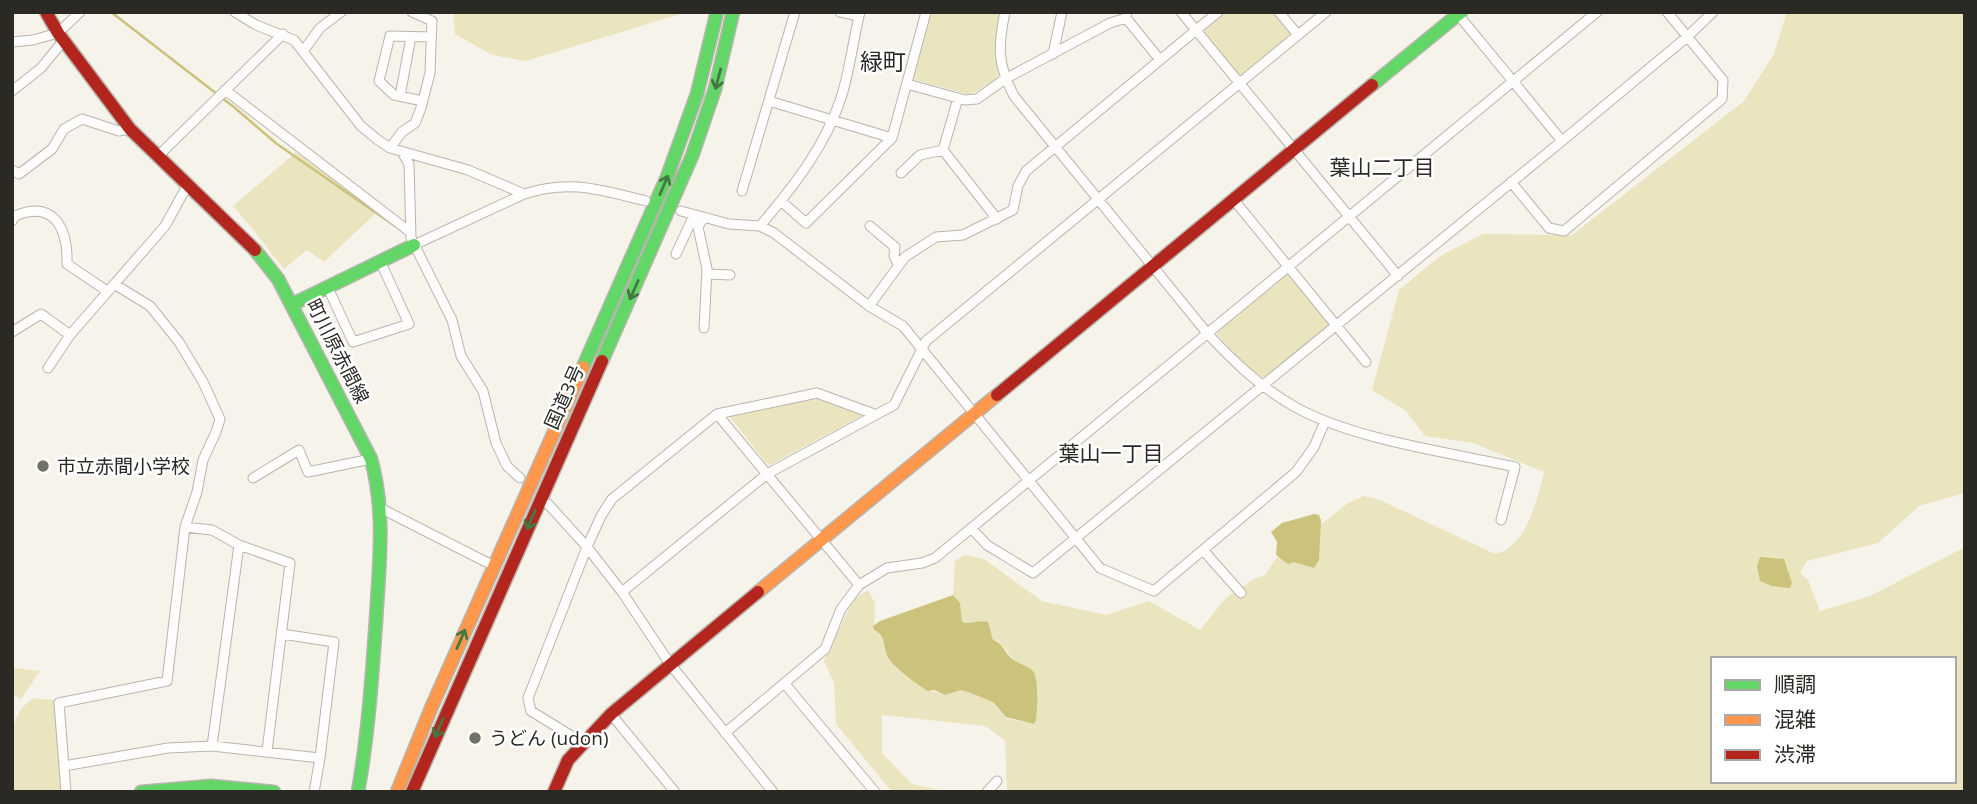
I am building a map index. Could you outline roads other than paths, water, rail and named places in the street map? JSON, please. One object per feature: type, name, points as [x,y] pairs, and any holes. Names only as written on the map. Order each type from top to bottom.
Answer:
[{"type":"main road","name":"町川原赤間線","points":[[46,12],[130,129],[257,252],[278,279],[371,459],[379,481],[382,509],[368,733],[359,792]]},
{"type":"main road","name":"国道3号","points":[[397,792],[432,706],[667,177],[697,94],[718,12]]},
{"type":"main road","name":"国道3号","points":[[412,792],[692,156],[715,89],[733,12]]},
{"type":"main road","points":[[554,792],[568,760],[611,714],[1459,13]]},
{"type":"main road","points":[[293,304],[414,246]]},
{"type":"main road","points":[[141,792],[199,786],[274,792]]},
{"type":"street","points":[[12,91],[41,68],[79,12]]},
{"type":"street","points":[[235,12],[256,25],[294,40],[361,126],[390,148],[468,170],[524,194]]},
{"type":"street","points":[[323,12],[327,23]]},
{"type":"street","points":[[304,50],[320,28],[341,12]]},
{"type":"street","points":[[390,148],[402,132],[415,123],[430,73],[434,16],[412,12]]},
{"type":"street","points":[[742,191],[795,12]]},
{"type":"street","points":[[760,226],[819,149],[842,96],[859,14],[840,12]]},
{"type":"street","points":[[781,201],[806,223],[892,138],[926,12]]},
{"type":"street","points":[[1005,12],[999,47],[1005,79],[1014,96],[1207,332],[1233,360],[1263,386],[1296,408],[1325,421],[1386,439],[1515,467],[1501,520]]},
{"type":"street","points":[[1053,54],[1062,12]]},
{"type":"street","points":[[1181,12],[1398,276]]},
{"type":"street","points":[[869,306],[898,264],[936,237],[963,235],[1013,210],[1018,186],[1026,171],[1218,12]]},
{"type":"street","points":[[1279,12],[1298,35]]},
{"type":"street","points":[[622,592],[767,474],[894,405],[926,341],[1326,12]]},
{"type":"street","points":[[725,733],[825,649],[841,609],[859,585],[887,568],[922,563],[935,558],[1597,12]]},
{"type":"street","points":[[1511,182],[1549,228],[1564,230],[1722,99],[1723,80],[1667,12]]},
{"type":"street","points":[[971,528],[986,545],[1033,573],[1562,141],[1687,37],[1713,12]]},
{"type":"street","points":[[1459,13],[1562,141]]},
{"type":"street","points":[[907,84],[958,98],[977,99],[1005,79],[1126,15],[1160,61]]},
{"type":"street","points":[[157,157],[283,34]]},
{"type":"street","points":[[12,42],[61,36]]},
{"type":"street","points":[[423,102],[394,95],[379,81],[390,36],[431,37]]},
{"type":"street","points":[[400,96],[411,37]]},
{"type":"street","points":[[225,90],[410,232]]},
{"type":"street","points":[[943,150],[958,98]]},
{"type":"street","points":[[769,101],[892,138]]},
{"type":"street","points":[[13,172],[19,174],[52,149],[64,129],[82,119],[119,131],[130,129]]},
{"type":"street","points":[[943,150],[997,219]]},
{"type":"street","points":[[901,173],[920,155],[943,150]]},
{"type":"street","points":[[402,152],[410,164],[410,232],[414,246],[436,284],[452,320],[461,356],[483,391],[496,443],[507,466],[520,478]]},
{"type":"street","points":[[48,368],[70,335],[165,226],[187,186]]},
{"type":"street","points":[[414,246],[524,194],[557,186],[589,187],[646,201]]},
{"type":"street","points":[[1234,200],[1366,362]]},
{"type":"street","points":[[12,221],[15,216],[32,211],[55,219],[63,227],[68,249],[67,264],[150,306],[179,342],[203,382],[220,419],[203,460],[197,492],[185,527],[167,681],[59,703],[66,792]]},
{"type":"street","points":[[681,211],[729,224],[760,226],[774,233],[869,306],[903,326],[1100,568],[1154,591],[1296,472],[1314,447],[1325,421]]},
{"type":"street","points":[[676,254],[699,216]]},
{"type":"street","points":[[699,216],[698,227],[707,274],[704,328]]},
{"type":"street","points":[[870,226],[895,247],[894,256],[898,264]]},
{"type":"street","points":[[328,288],[353,342],[409,324],[381,263]]},
{"type":"street","points":[[707,274],[730,275]]},
{"type":"street","points":[[12,332],[41,314],[70,335]]},
{"type":"street","points":[[583,743],[531,711],[528,698],[587,547],[612,499],[718,414],[817,393],[874,414]]},
{"type":"street","points":[[718,414],[859,585]]},
{"type":"street","points":[[253,478],[299,450],[308,472],[371,459]]},
{"type":"street","points":[[548,504],[587,547],[622,592],[670,664],[773,792]]},
{"type":"street","points":[[382,509],[494,566]]},
{"type":"street","points":[[185,527],[212,530],[239,545],[290,563],[267,751]]},
{"type":"street","points":[[212,746],[239,545]]},
{"type":"street","points":[[1203,550],[1241,593]]},
{"type":"street","points":[[282,634],[334,642],[314,792]]},
{"type":"street","points":[[785,684],[875,792]]},
{"type":"street","points":[[611,714],[675,792]]},
{"type":"street","points":[[64,766],[168,748],[212,746],[320,758]]},
{"type":"street","points":[[987,792],[997,781]]},
{"type":"waterway","points":[[111,12],[277,144],[395,226]]},
{"type":"place","name":"市立赤間小学校","points":[[43,466]]},
{"type":"place","name":"うどん (udon)","points":[[475,738]]},
{"type":"district","name":"緑町","points":[[883,61]]},
{"type":"district","name":"葉山二丁目","points":[[1382,167]]},
{"type":"district","name":"葉山一丁目","points":[[1111,453]]}]
